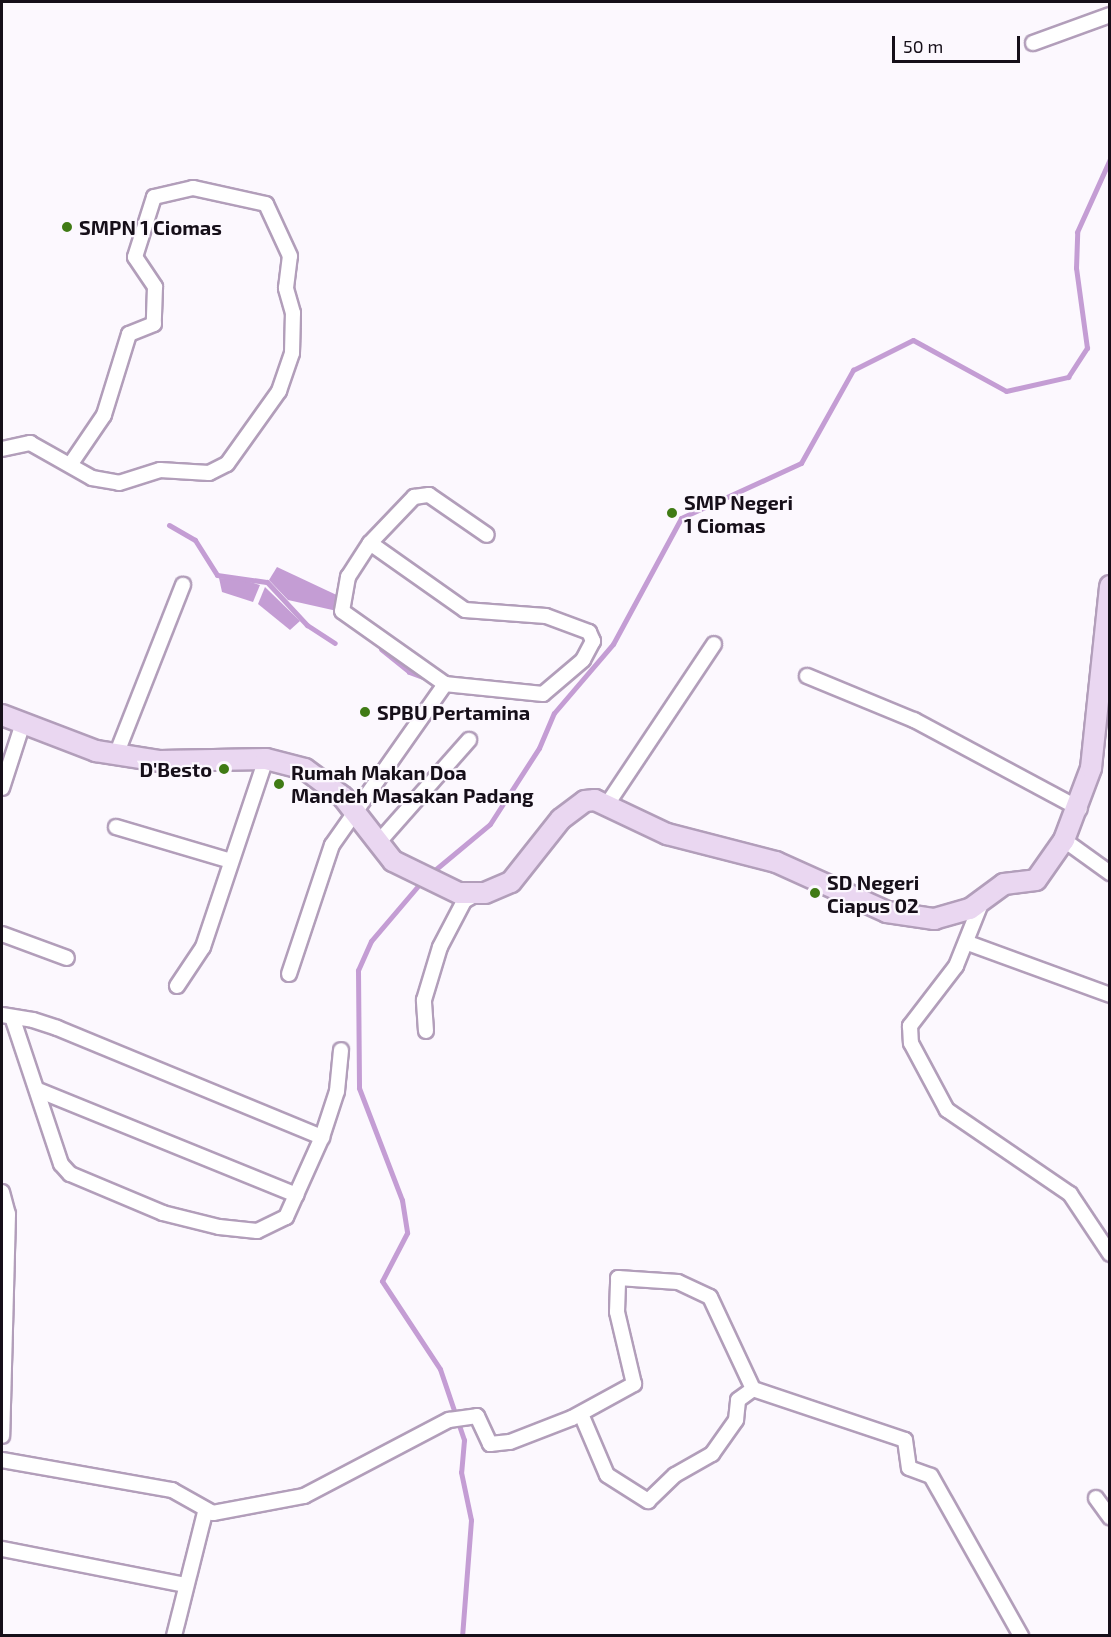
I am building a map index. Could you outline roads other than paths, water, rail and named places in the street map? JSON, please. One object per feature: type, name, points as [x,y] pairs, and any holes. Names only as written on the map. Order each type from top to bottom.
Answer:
[{"type":"street","points":[[1033,43],[1110,15]]},
{"type":"street","points":[[3,445],[30,443],[72,462],[92,478],[118,483],[160,470],[218,471],[236,454],[279,391],[292,353],[293,313],[286,288],[290,256],[266,204],[193,188],[154,197],[135,257],[153,280],[156,316],[147,329],[129,334],[104,415],[72,462]]},
{"type":"street","points":[[370,543],[465,610],[546,616],[592,635],[576,670],[543,694],[445,684],[342,611],[348,577],[370,543],[414,497],[425,494],[487,536]]},
{"type":"street","points":[[116,755],[183,585]]},
{"type":"street","points":[[2,715],[22,726],[116,755],[160,761],[266,759],[319,776],[353,812],[377,844],[408,870],[447,889],[476,894],[498,889],[522,873],[572,808],[585,801],[608,803],[667,834],[776,862],[905,917],[946,916],[982,901],[1004,884],[1036,880],[1064,840],[1080,809],[1092,768],[1110,586]]},
{"type":"street","points":[[608,803],[714,644]]},
{"type":"street","points":[[807,676],[914,720],[1080,809]]},
{"type":"street","points":[[289,974],[323,862],[353,812],[445,684]]},
{"type":"street","points":[[2,783],[22,726]]},
{"type":"street","points":[[377,844],[469,740]]},
{"type":"street","points":[[177,986],[203,947],[266,759]]},
{"type":"street","points":[[116,827],[231,861]]},
{"type":"street","points":[[1064,840],[1110,873]]},
{"type":"street","points":[[426,1031],[424,1000],[434,964],[450,924],[476,894]]},
{"type":"street","points":[[982,901],[968,943],[951,974],[915,1017],[911,1043],[947,1110],[1070,1194],[1110,1254]]},
{"type":"street","points":[[2,934],[67,958]]},
{"type":"street","points":[[968,943],[1110,995]]},
{"type":"street","points":[[7,1016],[38,1090],[64,1170],[130,1200],[194,1222],[258,1231],[286,1217],[297,1195],[322,1137],[338,1091],[341,1050]]},
{"type":"street","points":[[7,1016],[57,1028],[322,1137]]},
{"type":"street","points":[[38,1090],[297,1195]]},
{"type":"street","points":[[2,1192],[8,1214],[2,1436]]},
{"type":"street","points":[[205,1513],[304,1496],[449,1420],[467,1417],[480,1418],[486,1439],[496,1444],[581,1414],[635,1382],[620,1334],[618,1278],[678,1282],[710,1297],[753,1389],[908,1443],[909,1468],[931,1476],[1021,1635]]},
{"type":"street","points":[[581,1414],[606,1475],[648,1500],[675,1475],[712,1454],[736,1420],[738,1400],[753,1389]]},
{"type":"street","points":[[2,1460],[172,1490],[193,1499],[205,1513]]},
{"type":"street","points":[[1096,1498],[1110,1517]]},
{"type":"street","points":[[174,1635],[205,1513]]},
{"type":"street","points":[[2,1549],[185,1586]]},
{"type":"waterway","points":[[430,874],[490,824],[539,748],[554,713],[613,644],[681,518],[801,463],[853,370],[913,340],[1006,391],[1068,377],[1087,348],[1076,268],[1077,232],[1110,159]]},
{"type":"waterway","points":[[169,525],[195,540],[217,575],[267,582],[307,625],[335,643]]},
{"type":"waterway","points":[[381,649],[409,672],[431,680]]},
{"type":"waterway","points":[[423,880],[371,941],[358,970],[359,1088],[402,1200],[407,1233],[382,1281],[440,1369],[464,1440],[461,1472],[471,1520],[462,1636]]},
{"type":"place","name":"SMPN 1 Ciomas","points":[[67,227]]},
{"type":"place","name":"SMP Negeri 1 Ciomas","points":[[672,513]]},
{"type":"place","name":"SPBU Pertamina","points":[[365,712]]},
{"type":"place","name":"D'Besto","points":[[224,769]]},
{"type":"place","name":"Rumah Makan Doa Mandeh Masakan Padang","points":[[279,784]]},
{"type":"place","name":"SD Negeri Ciapus 02","points":[[815,893]]}]
